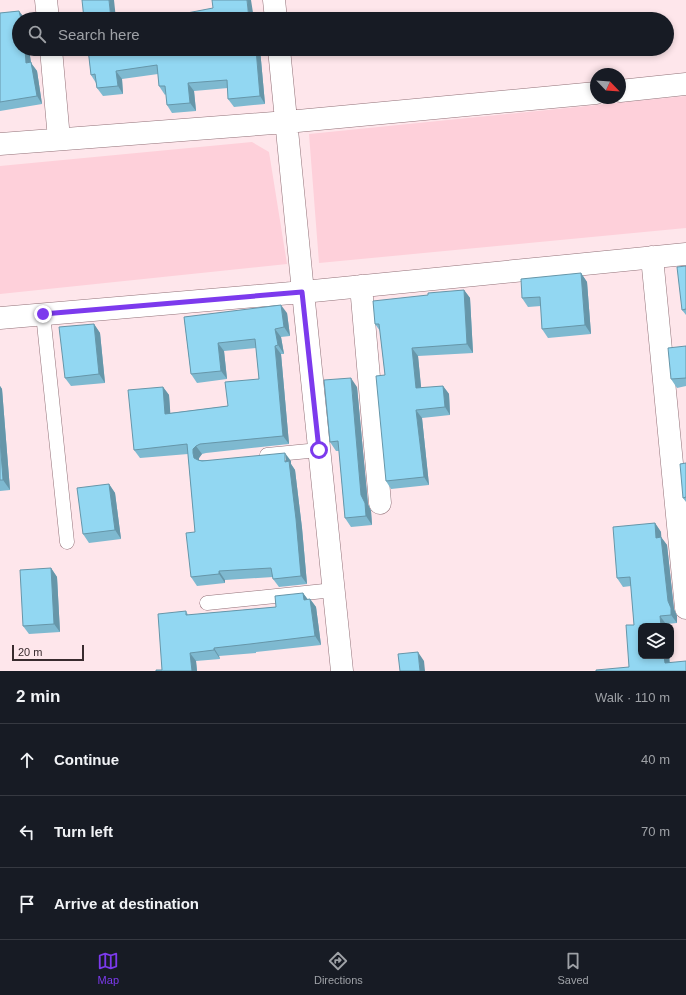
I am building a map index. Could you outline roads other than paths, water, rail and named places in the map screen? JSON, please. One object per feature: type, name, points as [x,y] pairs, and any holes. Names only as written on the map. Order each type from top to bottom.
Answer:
[{"type":"street","points":[[46,0],[47,12]]},
{"type":"street","points":[[274,0],[275,12]]},
{"type":"street","points":[[52,56],[60,139]]},
{"type":"street","points":[[280,56],[302,292],[342,671]]},
{"type":"street","points":[[626,90],[686,84]]},
{"type":"street","points":[[0,144],[287,122],[590,94]]},
{"type":"street","points":[[0,318],[302,292],[686,254]]},
{"type":"street","points":[[652,257],[686,608]]},
{"type":"street","points":[[361,286],[380,503]]},
{"type":"lane","points":[[43,314],[67,542]]},
{"type":"lane","points":[[252,456],[319,450]]},
{"type":"lane","points":[[207,603],[334,590]]}]
